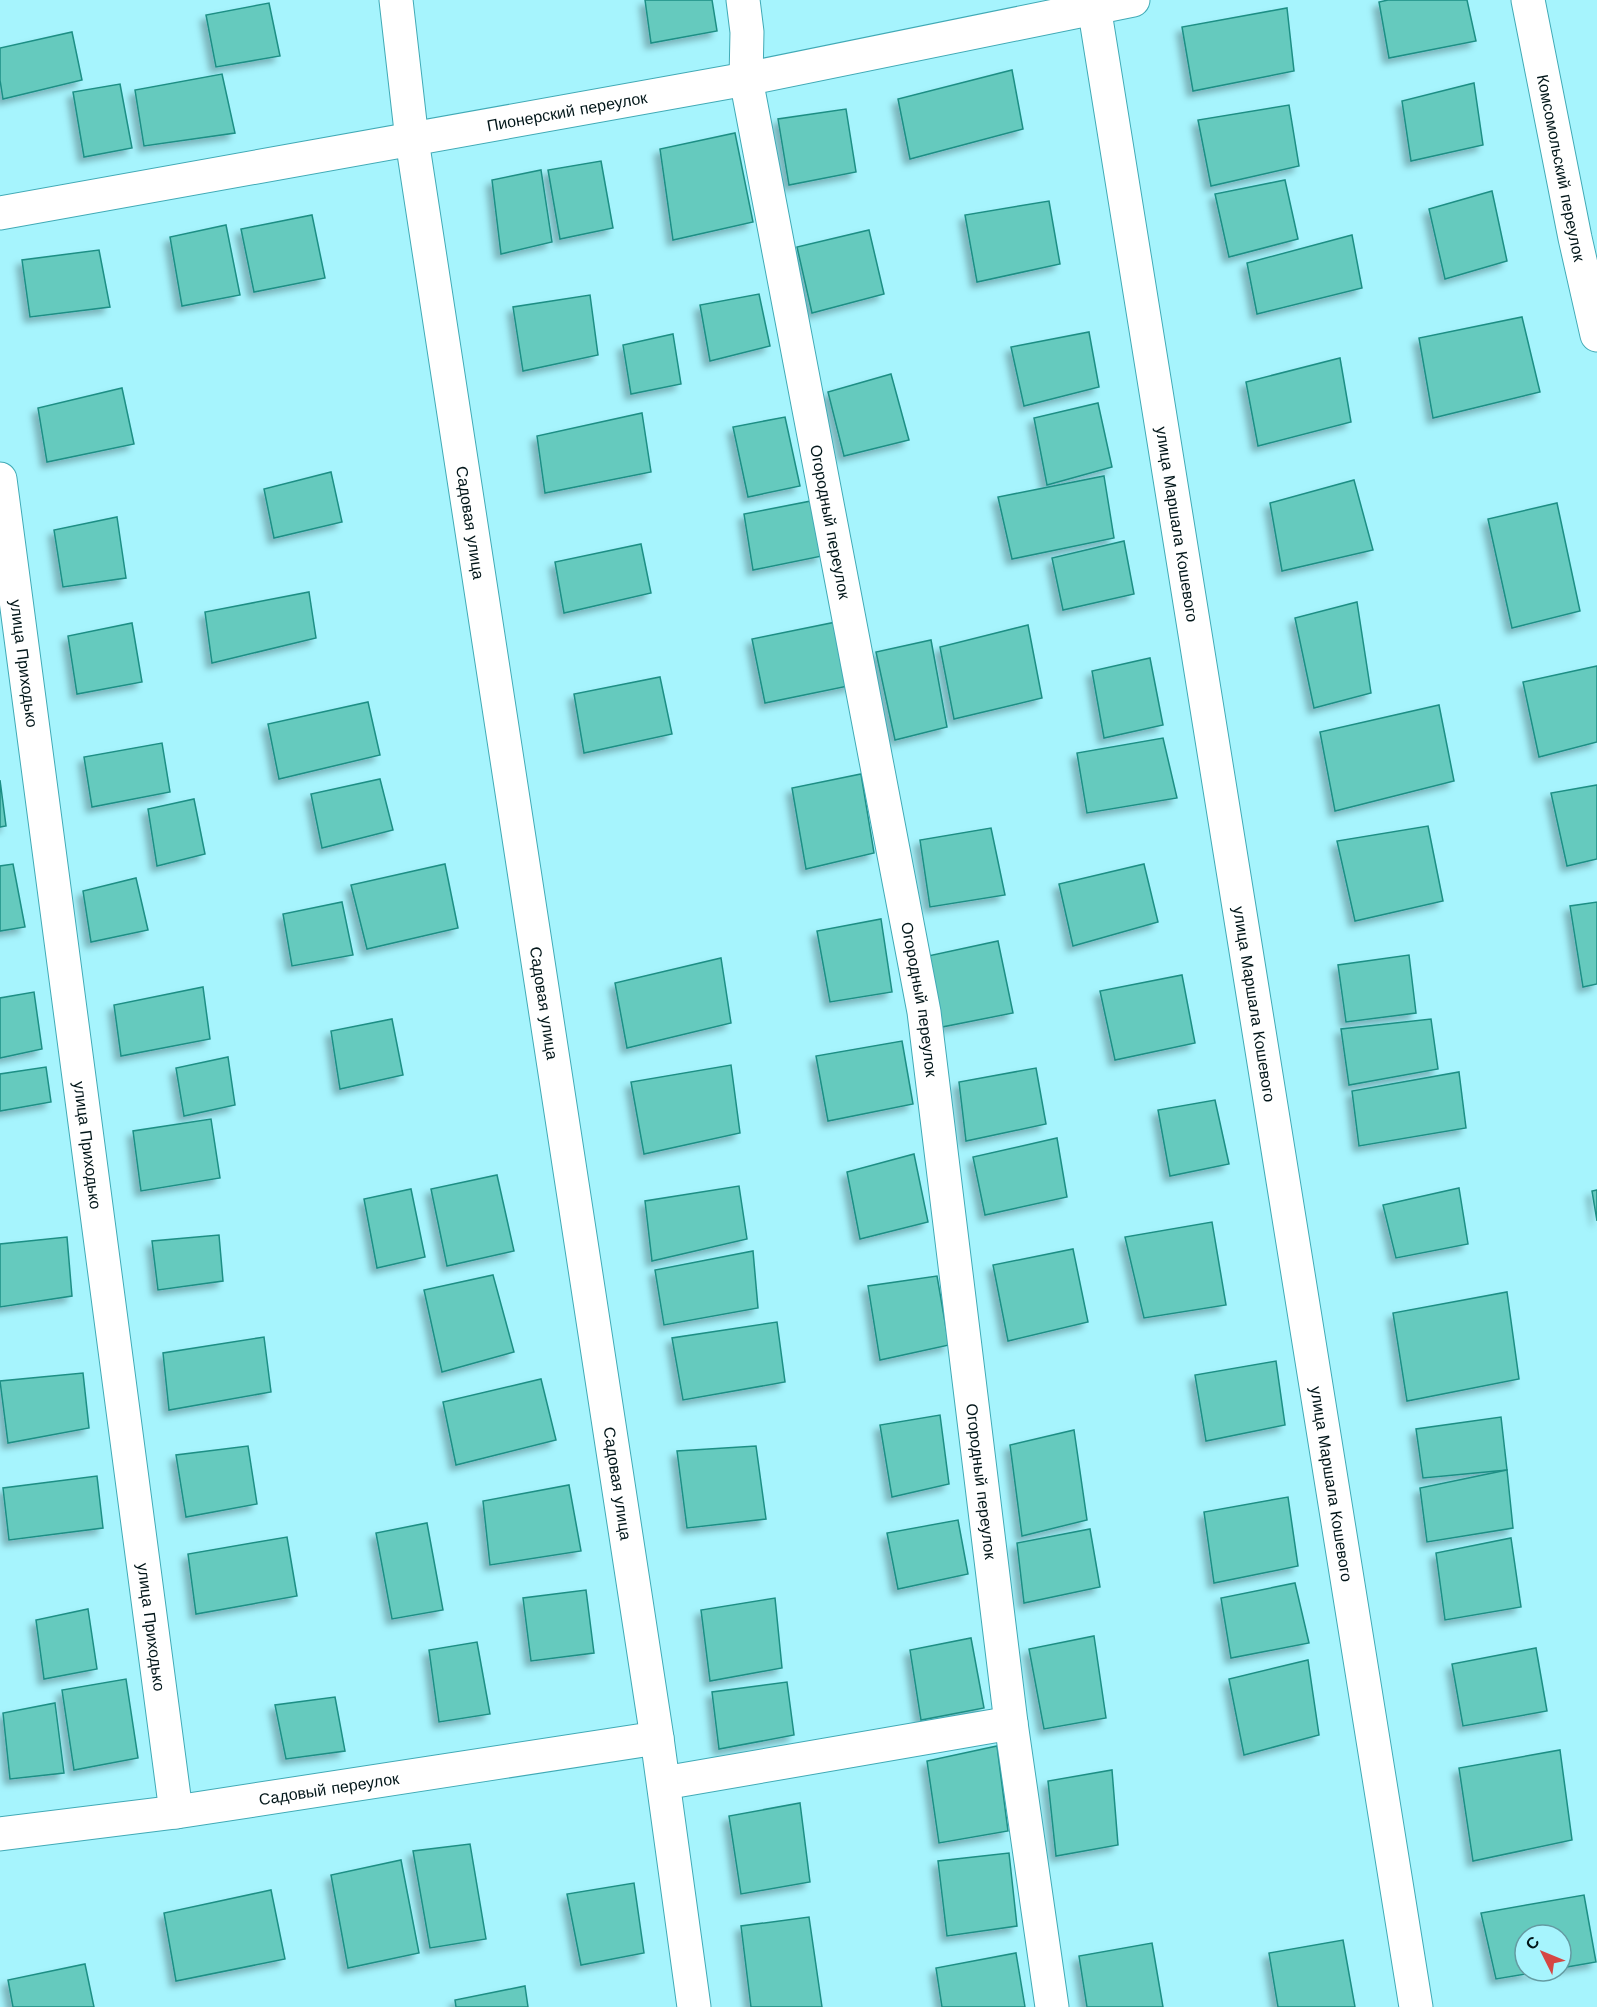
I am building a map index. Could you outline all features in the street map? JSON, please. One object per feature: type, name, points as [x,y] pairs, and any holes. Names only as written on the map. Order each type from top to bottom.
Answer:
[{"type":"street","name":"Садовая улица","points":[[396,0],[412,140],[664,1783],[694,2007]]},
{"type":"street","name":"Огородный переулок","points":[[743,0],[747,32],[746,80],[924,1012],[1011,1723],[1052,2007]]},
{"type":"street","name":"Пионерский переулок","points":[[0,213],[746,80],[1094,4],[1133,0]]},
{"type":"street","name":"Комсомольский переулок","points":[[1528,0],[1575,238],[1597,335]]},
{"type":"street","name":"улица Маршала Кошевого","points":[[1094,4],[1416,2007]]},
{"type":"street","name":"улица Приходько","points":[[0,478],[176,1812]]},
{"type":"street","points":[[664,1783],[1011,1723]]},
{"type":"street","name":"Садовый переулок","points":[[0,1834],[176,1812],[657,1738]]},
{"type":"building","points":[[645,0],[712,0],[717,31],[651,43]]},
{"type":"building","points":[[1467,0],[1476,41],[1389,58],[1379,2]]},
{"type":"building","points":[[269,3],[280,56],[216,67],[206,15]]},
{"type":"building","points":[[1287,8],[1294,71],[1193,91],[1182,27]]},
{"type":"building","points":[[72,32],[82,80],[3,99],[0,80],[0,48]]},
{"type":"building","points":[[1012,70],[1023,129],[910,159],[898,99]]},
{"type":"building","points":[[222,74],[235,133],[144,146],[135,90]]},
{"type":"building","points":[[1474,83],[1483,145],[1411,161],[1402,101]]},
{"type":"building","points":[[120,84],[132,148],[84,157],[73,92]]},
{"type":"building","points":[[1289,105],[1299,166],[1211,186],[1198,120]]},
{"type":"building","points":[[846,109],[856,172],[789,185],[778,119]]},
{"type":"building","points":[[735,133],[753,222],[673,240],[660,149]]},
{"type":"building","points":[[601,161],[613,228],[560,239],[548,170]]},
{"type":"building","points":[[541,170],[552,242],[501,254],[492,180]]},
{"type":"building","points":[[1285,180],[1298,239],[1229,257],[1215,194]]},
{"type":"building","points":[[1492,191],[1507,261],[1445,279],[1429,209]]},
{"type":"building","points":[[1049,201],[1060,264],[977,282],[965,215]]},
{"type":"building","points":[[312,215],[325,278],[254,292],[241,229]]},
{"type":"building","points":[[226,225],[240,295],[182,306],[170,237]]},
{"type":"building","points":[[869,230],[884,294],[812,313],[797,247]]},
{"type":"building","points":[[1352,235],[1362,288],[1257,314],[1247,263]]},
{"type":"building","points":[[99,250],[110,307],[30,317],[22,260]]},
{"type":"building","points":[[759,294],[770,346],[710,361],[700,305]]},
{"type":"building","points":[[590,295],[598,355],[523,371],[513,307]]},
{"type":"building","points":[[1522,317],[1540,392],[1433,418],[1419,338]]},
{"type":"building","points":[[1089,332],[1099,387],[1024,406],[1011,347]]},
{"type":"building","points":[[673,334],[681,384],[631,394],[623,345]]},
{"type":"building","points":[[1340,358],[1351,422],[1258,446],[1246,382]]},
{"type":"building","points":[[891,374],[909,440],[844,456],[828,392]]},
{"type":"building","points":[[122,388],[134,444],[47,462],[38,408]]},
{"type":"building","points":[[1098,403],[1112,467],[1047,485],[1034,418]]},
{"type":"building","points":[[642,413],[651,472],[545,493],[537,436]]},
{"type":"building","points":[[785,417],[800,486],[748,497],[733,427]]},
{"type":"building","points":[[331,472],[342,522],[274,538],[264,489]]},
{"type":"building","points":[[1104,476],[1114,538],[1012,559],[998,497]]},
{"type":"building","points":[[1354,480],[1373,550],[1282,571],[1270,503]]},
{"type":"building","points":[[811,501],[822,556],[753,570],[744,514]]},
{"type":"building","points":[[1557,503],[1580,611],[1512,628],[1488,519]]},
{"type":"building","points":[[117,517],[126,578],[63,587],[54,530]]},
{"type":"building","points":[[1124,541],[1134,594],[1063,610],[1052,558]]},
{"type":"building","points":[[641,544],[651,593],[564,613],[555,562]]},
{"type":"building","points":[[309,592],[316,638],[212,663],[205,612]]},
{"type":"building","points":[[1357,602],[1371,693],[1314,708],[1295,618]]},
{"type":"building","points":[[841,621],[853,685],[765,703],[752,639]]},
{"type":"building","points":[[132,623],[142,682],[77,694],[68,636]]},
{"type":"building","points":[[1028,625],[1042,698],[954,719],[940,647]]},
{"type":"building","points":[[931,640],[947,727],[895,740],[876,652]]},
{"type":"building","points":[[1150,658],[1163,725],[1104,738],[1092,671]]},
{"type":"building","points":[[1597,666],[1597,742],[1539,757],[1523,682]]},
{"type":"building","points":[[660,677],[672,734],[584,753],[574,694]]},
{"type":"building","points":[[368,702],[380,755],[279,779],[268,724]]},
{"type":"building","points":[[1439,705],[1454,781],[1335,811],[1320,732]]},
{"type":"building","points":[[1163,738],[1177,798],[1087,813],[1077,753]]},
{"type":"building","points":[[162,743],[170,792],[92,807],[84,757]]},
{"type":"building","points":[[861,774],[874,853],[806,869],[792,788]]},
{"type":"building","points":[[380,779],[393,830],[322,848],[311,794]]},
{"type":"building","points":[[0,780],[6,826],[0,827]]},
{"type":"building","points":[[1597,785],[1597,859],[1567,866],[1551,793]]},
{"type":"building","points":[[194,799],[205,854],[157,866],[148,809]]},
{"type":"building","points":[[1428,826],[1443,901],[1355,921],[1337,841]]},
{"type":"building","points":[[991,828],[1005,895],[930,907],[920,840]]},
{"type":"building","points":[[13,864],[25,927],[0,931],[0,866]]},
{"type":"building","points":[[445,864],[458,928],[367,949],[351,885]]},
{"type":"building","points":[[1144,864],[1158,922],[1073,946],[1059,884]]},
{"type":"building","points":[[136,878],[148,930],[91,942],[83,891]]},
{"type":"building","points":[[342,902],[353,955],[292,966],[283,914]]},
{"type":"building","points":[[1597,902],[1597,984],[1583,987],[1570,906]]},
{"type":"building","points":[[881,919],[892,992],[830,1002],[817,931]]},
{"type":"building","points":[[998,941],[1013,1013],[942,1027],[928,956]]},
{"type":"building","points":[[1409,955],[1416,1013],[1346,1022],[1338,965]]},
{"type":"building","points":[[721,958],[731,1023],[627,1048],[615,983]]},
{"type":"building","points":[[1182,975],[1195,1043],[1115,1060],[1100,991]]},
{"type":"building","points":[[203,987],[210,1039],[121,1056],[114,1005]]},
{"type":"building","points":[[34,992],[42,1049],[0,1058],[0,998]]},
{"type":"building","points":[[392,1019],[403,1075],[340,1089],[331,1031]]},
{"type":"building","points":[[1431,1019],[1438,1069],[1349,1085],[1341,1029]]},
{"type":"building","points":[[902,1041],[913,1104],[828,1121],[816,1056]]},
{"type":"building","points":[[228,1057],[235,1105],[184,1116],[176,1068]]},
{"type":"building","points":[[731,1065],[740,1133],[644,1154],[631,1082]]},
{"type":"building","points":[[46,1067],[51,1102],[0,1111],[0,1074]]},
{"type":"building","points":[[1036,1068],[1046,1124],[966,1141],[959,1082]]},
{"type":"building","points":[[1459,1072],[1466,1128],[1359,1146],[1352,1091]]},
{"type":"building","points":[[1215,1100],[1229,1164],[1170,1176],[1158,1110]]},
{"type":"building","points":[[211,1119],[220,1178],[141,1191],[133,1131]]},
{"type":"building","points":[[1057,1138],[1067,1197],[985,1215],[973,1157]]},
{"type":"building","points":[[914,1154],[928,1222],[860,1239],[847,1172]]},
{"type":"building","points":[[497,1175],[514,1251],[447,1266],[431,1189]]},
{"type":"building","points":[[739,1186],[747,1239],[652,1261],[645,1201]]},
{"type":"building","points":[[1459,1188],[1468,1244],[1396,1258],[1383,1205]]},
{"type":"building","points":[[411,1189],[425,1257],[377,1268],[364,1199]]},
{"type":"building","points":[[1597,1190],[1597,1221],[1592,1191]]},
{"type":"building","points":[[1212,1222],[1226,1305],[1144,1318],[1125,1237]]},
{"type":"building","points":[[219,1235],[223,1281],[158,1290],[152,1241]]},
{"type":"building","points":[[67,1237],[72,1296],[0,1307],[0,1244]]},
{"type":"building","points":[[1073,1249],[1088,1322],[1008,1341],[993,1265]]},
{"type":"building","points":[[753,1251],[758,1308],[664,1325],[655,1270]]},
{"type":"building","points":[[493,1275],[514,1352],[442,1372],[424,1290]]},
{"type":"building","points":[[937,1276],[949,1345],[880,1360],[868,1286]]},
{"type":"building","points":[[1507,1292],[1519,1379],[1407,1401],[1393,1313]]},
{"type":"building","points":[[777,1322],[785,1382],[683,1400],[672,1338]]},
{"type":"building","points":[[264,1337],[271,1392],[169,1410],[163,1353]]},
{"type":"building","points":[[1276,1361],[1285,1425],[1206,1441],[1195,1375]]},
{"type":"building","points":[[83,1373],[89,1428],[8,1443],[0,1381]]},
{"type":"building","points":[[541,1379],[556,1440],[456,1465],[443,1402]]},
{"type":"building","points":[[940,1415],[949,1484],[892,1497],[880,1425]]},
{"type":"building","points":[[1501,1417],[1507,1470],[1423,1478],[1416,1429]]},
{"type":"building","points":[[1074,1430],[1087,1520],[1022,1536],[1010,1445]]},
{"type":"building","points":[[248,1446],[257,1504],[186,1517],[176,1455]]},
{"type":"building","points":[[756,1446],[766,1519],[687,1528],[677,1451]]},
{"type":"building","points":[[1507,1470],[1513,1528],[1427,1542],[1420,1488]]},
{"type":"building","points":[[97,1476],[103,1528],[9,1540],[3,1488]]},
{"type":"building","points":[[569,1485],[581,1551],[490,1565],[483,1501]]},
{"type":"building","points":[[1288,1497],[1298,1566],[1214,1583],[1204,1512]]},
{"type":"building","points":[[958,1520],[968,1574],[898,1589],[887,1533]]},
{"type":"building","points":[[427,1523],[443,1610],[392,1619],[376,1533]]},
{"type":"building","points":[[1090,1529],[1100,1587],[1024,1603],[1017,1543]]},
{"type":"building","points":[[287,1537],[297,1596],[196,1614],[188,1554]]},
{"type":"building","points":[[1511,1538],[1521,1607],[1445,1620],[1436,1553]]},
{"type":"building","points":[[1295,1583],[1309,1643],[1231,1658],[1221,1598]]},
{"type":"building","points":[[586,1590],[594,1653],[531,1661],[523,1598]]},
{"type":"building","points":[[775,1598],[782,1668],[710,1681],[701,1610]]},
{"type":"building","points":[[88,1609],[97,1669],[44,1679],[36,1620]]},
{"type":"building","points":[[1094,1636],[1106,1718],[1044,1729],[1029,1649]]},
{"type":"building","points":[[971,1638],[984,1708],[921,1720],[910,1650]]},
{"type":"building","points":[[477,1642],[490,1714],[439,1722],[429,1650]]},
{"type":"building","points":[[1536,1648],[1547,1711],[1463,1726],[1452,1664]]},
{"type":"building","points":[[1308,1660],[1319,1735],[1244,1755],[1229,1679]]},
{"type":"building","points":[[126,1679],[138,1758],[74,1770],[62,1690]]},
{"type":"building","points":[[787,1682],[794,1735],[719,1749],[712,1692]]},
{"type":"building","points":[[335,1697],[345,1751],[286,1759],[275,1705]]},
{"type":"building","points":[[55,1703],[64,1773],[10,1779],[3,1713]]},
{"type":"building","points":[[997,1746],[1008,1831],[939,1843],[927,1761]]},
{"type":"building","points":[[1560,1750],[1572,1840],[1473,1861],[1459,1768]]},
{"type":"building","points":[[1112,1770],[1118,1845],[1056,1856],[1048,1781]]},
{"type":"building","points":[[800,1803],[810,1882],[741,1894],[729,1816]]},
{"type":"building","points":[[470,1844],[486,1939],[430,1948],[413,1851]]},
{"type":"building","points":[[1009,1853],[1017,1926],[947,1936],[938,1861]]},
{"type":"building","points":[[401,1860],[419,1953],[348,1968],[331,1875]]},
{"type":"building","points":[[634,1883],[644,1953],[581,1965],[567,1894]]},
{"type":"building","points":[[271,1890],[285,1959],[176,1981],[164,1913]]},
{"type":"building","points":[[1584,1895],[1596,1962],[1573,1966],[1573,1923],[1513,1923],[1513,1976],[1496,1979],[1481,1913]]},
{"type":"building","points":[[809,1917],[822,2007],[751,2007],[741,1926]]},
{"type":"building","points":[[1343,1940],[1355,2007],[1278,2007],[1269,1953]]},
{"type":"building","points":[[1152,1943],[1163,2007],[1087,2007],[1079,1956]]},
{"type":"building","points":[[1016,1953],[1025,2007],[942,2007],[936,1968]]},
{"type":"building","points":[[85,1964],[94,2007],[13,2007],[8,1980]]},
{"type":"building","points":[[525,1986],[528,2007],[456,2007],[455,2000]]}]
